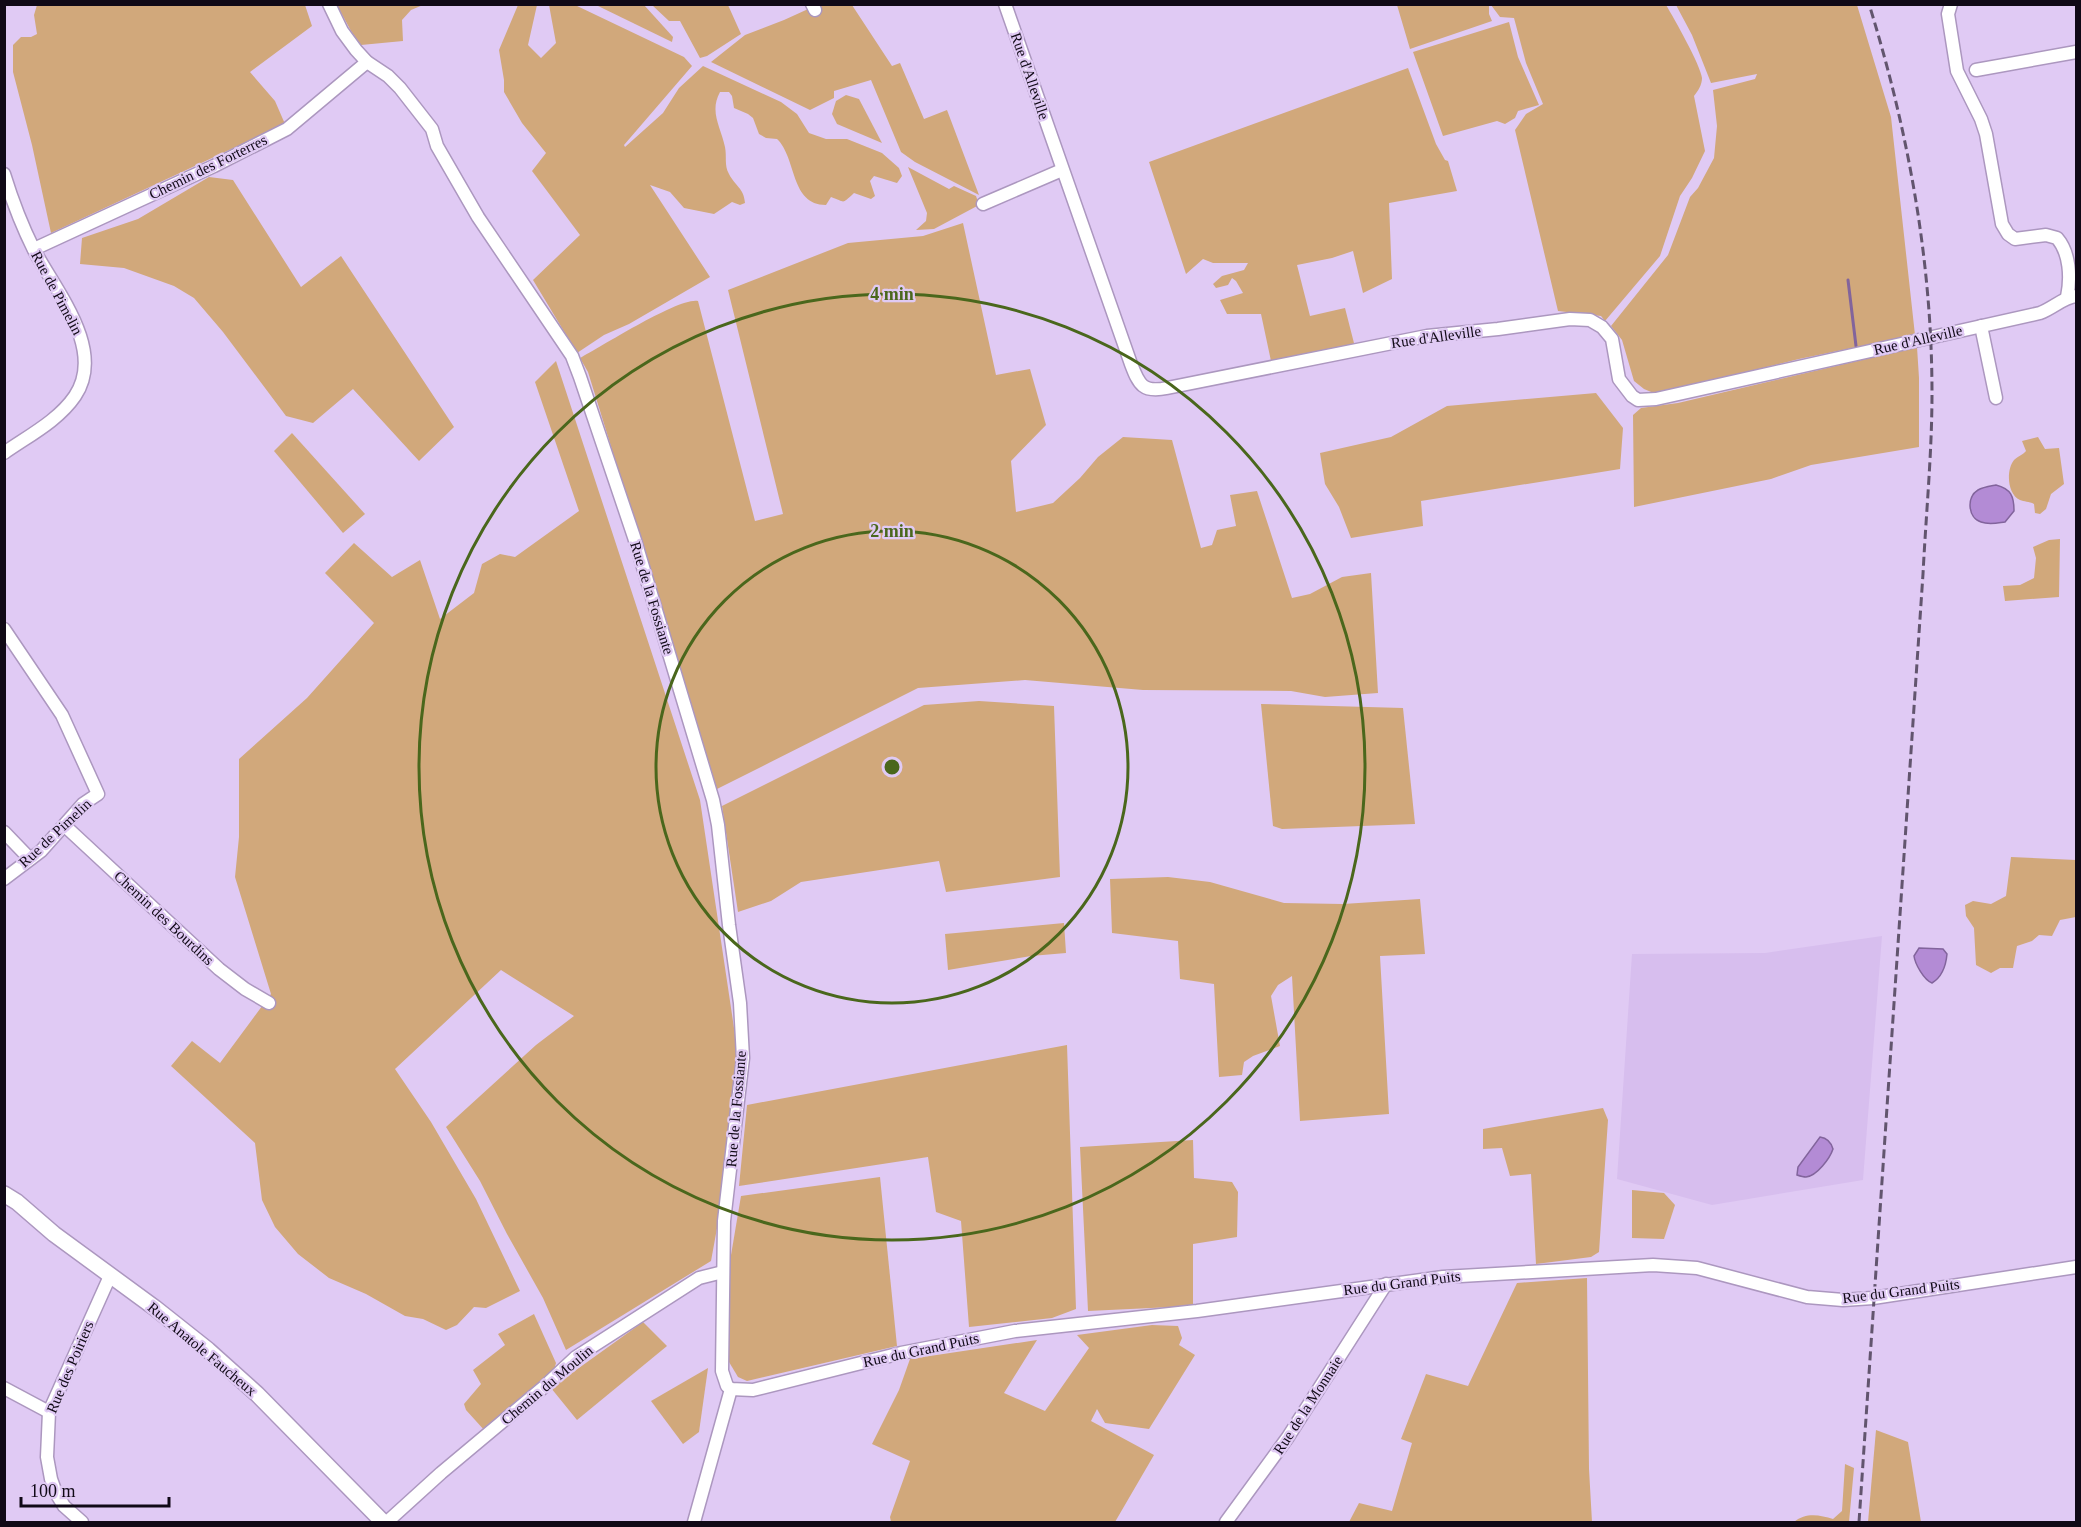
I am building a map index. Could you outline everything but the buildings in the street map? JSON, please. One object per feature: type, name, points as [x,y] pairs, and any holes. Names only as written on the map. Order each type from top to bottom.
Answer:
[{"type":"main road","name":"Rue Anatole Faucheux","points":[[4,1194],[155,1308],[225,1365],[385,1522]]},
{"type":"street","name":"Rue de la Fossiante","points":[[329,4],[342,31],[367,62],[388,76],[400,88],[432,129],[437,146],[478,217],[572,356],[634,537],[713,800],[740,1003],[743,1058],[724,1221],[723,1272]]},
{"type":"street","name":"Rue d'Alleville","points":[[1005,4],[1131,364],[1142,386],[1149,389],[1167,388],[1427,336],[1570,319],[1590,320],[1602,327],[1612,339],[1619,379],[1638,400],[1656,399],[2040,313],[2072,296]]},
{"type":"street","points":[[1951,4],[1948,14],[1957,71],[1986,134],[2002,224],[2008,234],[2015,239],[2046,235],[2057,238],[2066,253],[2072,296]]},
{"type":"street","points":[[1976,70],[2076,52]]},
{"type":"street","name":"Chemin des Forterres","points":[[34,249],[287,129],[367,62]]},
{"type":"street","points":[[983,204],[1062,170]]},
{"type":"street","name":"Rue de Pimelin","points":[[4,174],[34,249],[76,325],[84,345],[86,361],[82,381],[76,394],[63,411],[4,453]]},
{"type":"street","points":[[1980,326],[1996,398]]},
{"type":"street","name":"Rue de Pimelin","points":[[4,629],[62,715],[98,794],[83,804],[50,843],[4,879]]},
{"type":"street","name":"Chemin des Bourdins","points":[[65,826],[219,969],[245,989],[268,1002]]},
{"type":"street","points":[[4,832],[30,859]]},
{"type":"street","name":"Rue du Grand Puits","points":[[731,1389],[753,1390],[901,1353],[1016,1331],[1197,1311],[1443,1277],[1653,1265],[1697,1268],[1792,1294],[1844,1300],[1874,1298],[2076,1267]]},
{"type":"street","points":[[694,1522],[731,1389],[727,1386],[722,1371],[723,1272]]},
{"type":"street","name":"Chemin du Moulin","points":[[385,1522],[576,1357],[699,1278],[723,1272]]},
{"type":"street","name":"Rue des Poiriers","points":[[82,1522],[64,1506],[51,1479],[47,1457],[49,1412],[110,1276]]},
{"type":"street","name":"Rue de la Monnaie","points":[[1226,1522],[1288,1437],[1386,1284]]},
{"type":"street","points":[[4,1388],[49,1412]]},
{"type":"shaded area","points":[[37,5],[305,5],[312,26],[250,72],[275,101],[285,124],[51,233],[13,72],[13,45],[21,37],[31,37],[37,34],[34,15]]},
{"type":"shaded area","points":[[337,5],[423,5],[411,10],[402,20],[403,41],[361,45]]},
{"type":"shaded area","points":[[518,5],[537,5],[528,45],[541,58],[556,43],[549,5],[575,5],[684,57],[692,66],[624,145],[625,147],[663,113],[679,88],[703,66],[781,102],[797,114],[809,133],[826,139],[847,139],[882,153],[899,168],[902,176],[897,183],[874,176],[870,181],[875,196],[871,199],[854,193],[843,201],[831,197],[826,205],[814,203],[800,189],[788,157],[777,139],[766,138],[759,134],[753,118],[734,108],[729,92],[720,92],[716,113],[725,147],[727,171],[743,194],[745,203],[740,205],[732,202],[714,214],[684,208],[670,192],[650,185],[710,277],[629,324],[604,335],[577,353],[533,280],[580,235],[532,171],[546,153],[522,123],[504,92],[499,50]]},
{"type":"shaded area","points":[[596,5],[644,5],[673,37],[672,42]]},
{"type":"shaded area","points":[[652,5],[728,5],[741,34],[707,56],[700,58],[680,21],[669,21]]},
{"type":"shaded area","points":[[817,5],[852,5],[892,66],[900,63],[924,119],[947,110],[979,195],[915,162],[901,152],[871,80],[834,91],[834,98],[810,110],[711,62],[745,35]]},
{"type":"shaded area","points":[[1397,5],[1489,5],[1492,21],[1410,49]]},
{"type":"shaded area","points":[[1491,5],[1666,5],[1697,63],[1702,78],[1694,96],[1705,151],[1680,196],[1660,256],[1605,321],[1601,316],[1558,311],[1515,130],[1526,114],[1543,104],[1526,63],[1514,18],[1500,17]]},
{"type":"shaded area","points":[[1676,5],[1857,5],[1891,117],[1915,335],[1799,359],[1656,394],[1644,389],[1634,381],[1622,340],[1611,326],[1668,255],[1690,197],[1698,188],[1714,158],[1717,126],[1713,90],[1755,79],[1757,74],[1711,83],[1692,35]]},
{"type":"shaded area","points":[[1509,22],[1518,57],[1539,105],[1518,111],[1515,118],[1505,124],[1497,121],[1443,136],[1413,52]]},
{"type":"shaded area","points":[[1408,68],[1436,144],[1445,160],[1448,161],[1457,191],[1389,203],[1392,279],[1363,293],[1353,251],[1297,265],[1310,316],[1345,308],[1355,347],[1271,361],[1261,314],[1227,314],[1220,300],[1243,293],[1232,278],[1228,285],[1216,288],[1213,284],[1222,276],[1244,270],[1248,263],[1213,263],[1203,259],[1186,274],[1149,162]]},
{"type":"shaded area","points":[[846,95],[859,99],[882,143],[837,124],[832,114],[836,101]]},
{"type":"shaded area","points":[[908,167],[949,189],[954,186],[976,196],[979,205],[934,229],[916,230],[926,221],[927,213]]},
{"type":"shaded area","points":[[209,177],[233,180],[301,287],[341,256],[454,427],[419,461],[353,389],[313,423],[286,416],[223,332],[194,298],[174,286],[124,268],[80,264],[82,238],[138,219]]},
{"type":"shaded area","points":[[963,223],[996,375],[1030,369],[1046,425],[1011,461],[1016,512],[1053,503],[1080,478],[1098,457],[1123,437],[1172,440],[1201,548],[1212,545],[1217,530],[1236,526],[1230,495],[1257,491],[1292,598],[1310,594],[1342,577],[1371,573],[1378,693],[1325,697],[1291,691],[1143,690],[1025,680],[918,688],[717,789],[588,372],[580,358],[658,314],[688,302],[698,301],[755,521],[783,514],[728,290],[848,243],[923,236]]},
{"type":"shaded area","points":[[1917,347],[1919,447],[1811,465],[1771,479],[1634,507],[1633,415],[1641,408],[1678,403]]},
{"type":"shaded area","points":[[556,361],[700,800],[737,1048],[726,1179],[711,1261],[566,1350],[543,1298],[480,1181],[446,1127],[536,1045],[574,1016],[501,970],[395,1069],[431,1122],[476,1199],[520,1291],[486,1308],[474,1307],[457,1325],[446,1330],[423,1319],[405,1316],[366,1294],[329,1278],[298,1254],[275,1227],[262,1200],[255,1143],[171,1066],[192,1041],[220,1063],[271,994],[235,877],[239,837],[239,759],[307,698],[374,623],[325,573],[354,543],[392,577],[420,560],[440,619],[474,593],[482,564],[500,554],[515,557],[579,511],[535,382]]},
{"type":"shaded area","points":[[1596,393],[1623,428],[1620,469],[1421,501],[1423,526],[1351,538],[1339,507],[1325,484],[1320,453],[1391,437],[1447,406]]},
{"type":"shaded area","points":[[292,433],[365,514],[343,533],[274,451]]},
{"type":"shaded area","points":[[2038,437],[2045,449],[2059,448],[2064,484],[2051,494],[2046,509],[2040,514],[2035,513],[2034,504],[2022,501],[2012,493],[2009,481],[2011,464],[2026,451],[2022,441]]},
{"type":"shaded area","points":[[1996,485],[2011,494],[2014,511],[2005,522],[1990,524],[1981,522],[1971,512],[1972,497],[1980,489]]},
{"type":"shaded area","points":[[2060,539],[2059,597],[2005,601],[2003,586],[2020,585],[2034,578],[2036,558],[2033,547],[2049,540]]},
{"type":"shaded area","points":[[979,701],[1054,706],[1060,877],[946,892],[939,861],[801,882],[771,901],[738,912],[722,806],[924,705]]},
{"type":"shaded area","points":[[1261,704],[1403,708],[1415,824],[1282,829],[1273,826]]},
{"type":"shaded area","points":[[2011,857],[2076,860],[2076,917],[2060,920],[2052,936],[2039,935],[2032,941],[2017,946],[2013,968],[2000,968],[1991,973],[1976,965],[1974,928],[1966,916],[1965,905],[1973,901],[1991,904],[2006,896]]},
{"type":"shaded area","points":[[1168,877],[1210,882],[1284,903],[1343,904],[1420,899],[1425,954],[1380,956],[1389,1114],[1300,1121],[1292,976],[1278,985],[1271,996],[1280,1046],[1253,1056],[1244,1062],[1242,1075],[1219,1077],[1214,984],[1180,979],[1178,941],[1112,933],[1110,879]]},
{"type":"shaded area","points":[[1064,923],[1066,953],[1031,956],[948,970],[945,934]]},
{"type":"shaded area","points":[[1882,936],[1863,1180],[1712,1205],[1617,1179],[1632,954],[1765,953]]},
{"type":"shaded area","points":[[1919,948],[1943,949],[1947,954],[1943,970],[1932,983],[1923,975],[1916,963],[1914,956]]},
{"type":"shaded area","points":[[1067,1045],[1076,1309],[1052,1318],[969,1327],[961,1221],[936,1212],[928,1157],[739,1186],[747,1105]]},
{"type":"shaded area","points":[[1603,1108],[1608,1120],[1599,1252],[1591,1257],[1536,1264],[1531,1174],[1510,1176],[1502,1148],[1483,1149],[1483,1129]]},
{"type":"shaded area","points":[[1820,1137],[1830,1142],[1833,1149],[1829,1157],[1819,1170],[1810,1176],[1797,1175],[1798,1167]]},
{"type":"shaded area","points":[[1193,1140],[1194,1178],[1232,1182],[1238,1192],[1237,1237],[1193,1244],[1193,1306],[1088,1311],[1080,1147]]},
{"type":"shaded area","points":[[880,1177],[897,1346],[747,1381],[738,1377],[729,1362],[729,1267],[741,1196]]},
{"type":"shaded area","points":[[1632,1190],[1664,1193],[1675,1205],[1664,1239],[1632,1238]]},
{"type":"shaded area","points":[[1587,1278],[1589,1469],[1592,1522],[1349,1522],[1359,1503],[1392,1511],[1412,1443],[1401,1439],[1426,1374],[1468,1386],[1517,1283]]},
{"type":"shaded area","points":[[534,1314],[556,1363],[554,1370],[485,1431],[466,1410],[464,1404],[481,1384],[473,1370],[505,1345],[498,1334]]},
{"type":"shaded area","points":[[643,1322],[667,1346],[577,1420],[551,1388]]},
{"type":"shaded area","points":[[1152,1325],[1178,1326],[1182,1338],[1179,1345],[1195,1355],[1149,1429],[1105,1423],[1097,1409],[1091,1421],[1154,1455],[1115,1522],[891,1522],[890,1517],[910,1461],[872,1444],[899,1390],[910,1359],[1037,1340],[1004,1393],[1045,1411],[1089,1348],[1077,1335]]},
{"type":"shaded area","points":[[708,1368],[699,1432],[683,1444],[651,1401]]},
{"type":"shaded area","points":[[1876,1430],[1908,1442],[1921,1522],[1868,1522]]},
{"type":"shaded area","points":[[1845,1464],[1854,1468],[1849,1522],[1794,1522],[1808,1516],[1833,1519],[1842,1511]]},
{"type":"waterway","points":[[1848,280],[1856,346]]},
{"type":"railway","points":[[1859,1522],[1923,574],[1932,393],[1928,294],[1915,196],[1895,99],[1869,4]]}]
